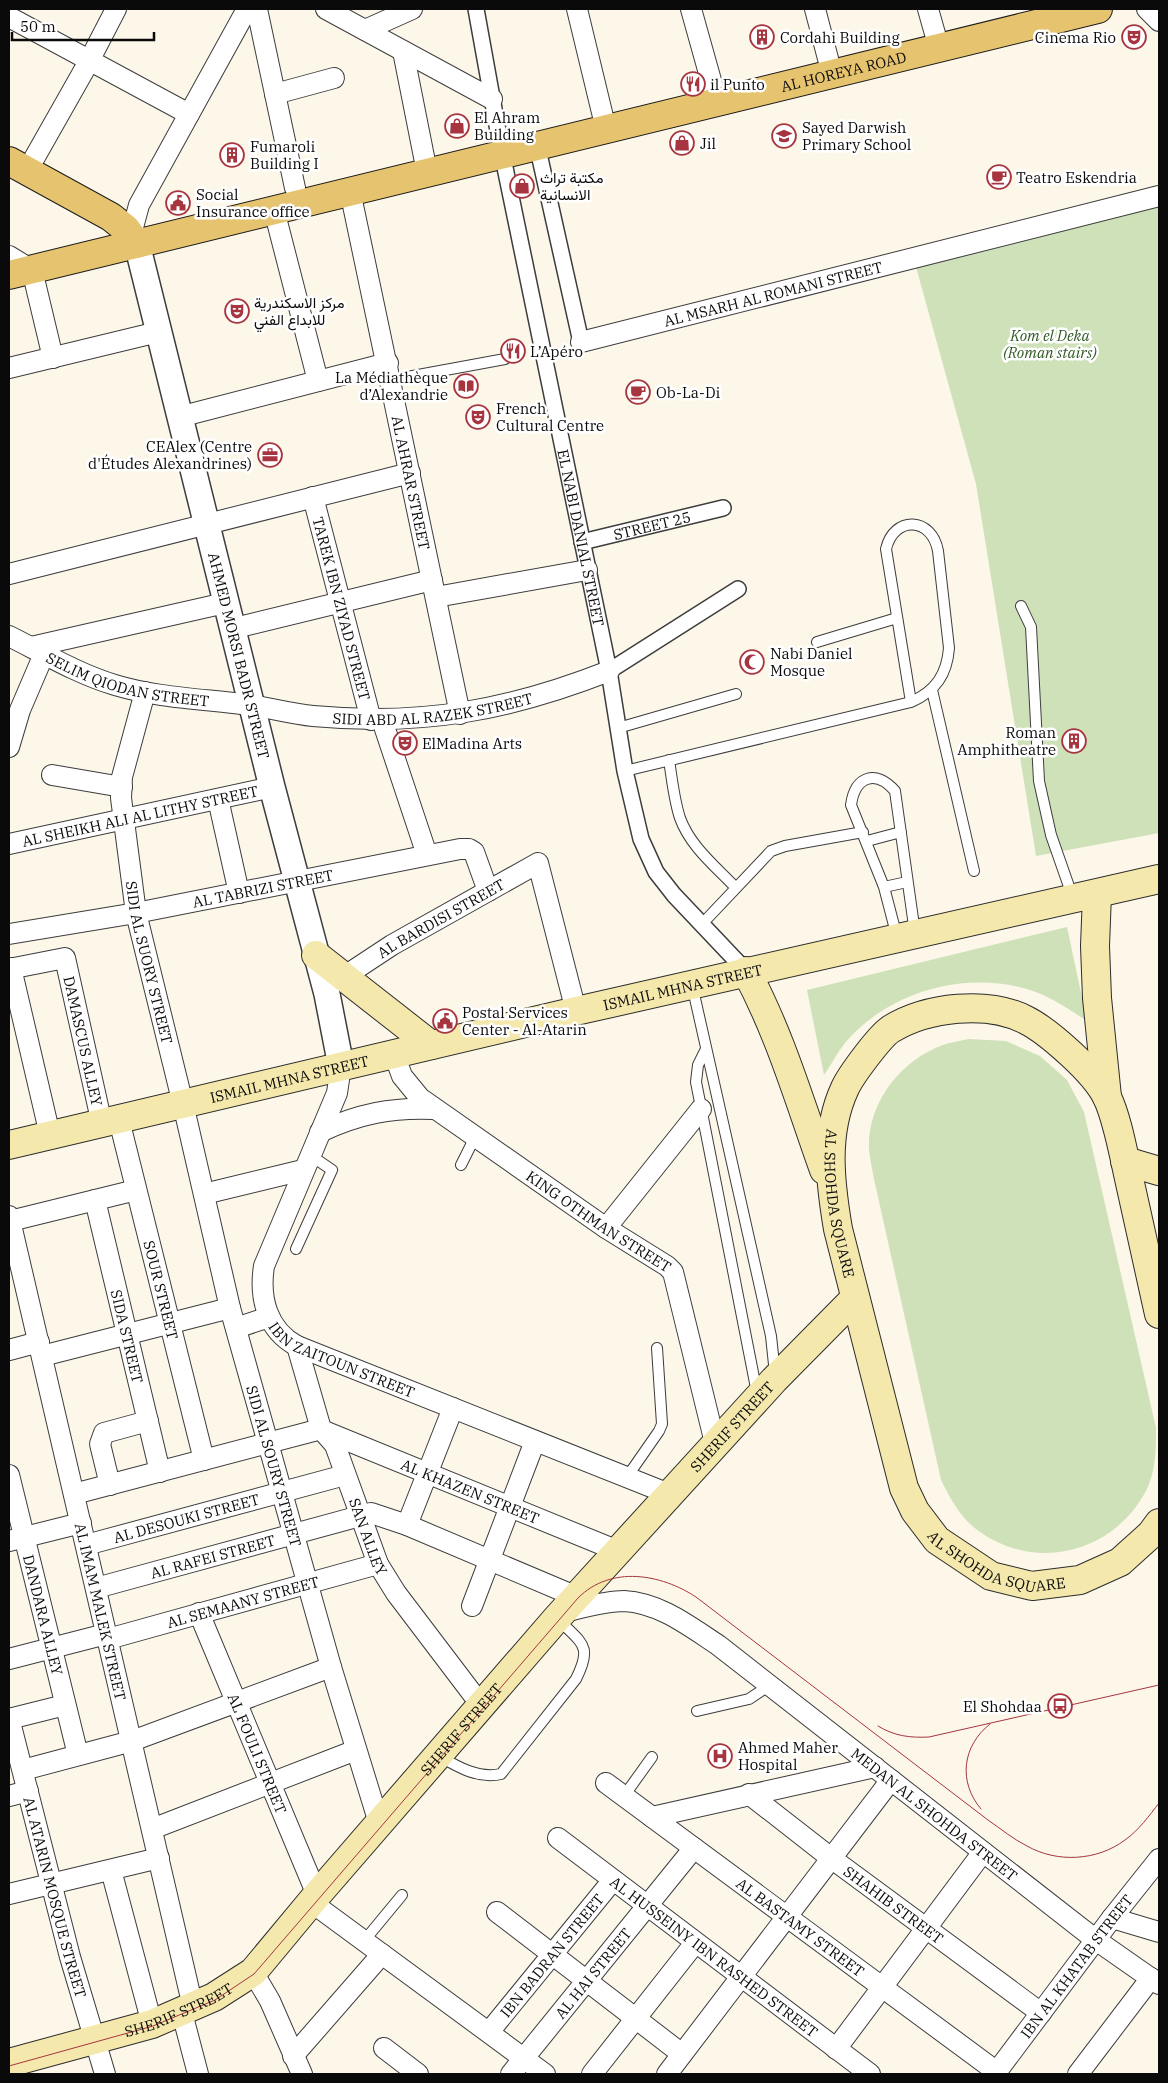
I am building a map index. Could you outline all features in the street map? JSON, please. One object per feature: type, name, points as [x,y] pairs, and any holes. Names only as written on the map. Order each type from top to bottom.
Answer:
[{"type":"main road","name":"AL HOREYA ROAD","points":[[20,273],[134,240],[274,210],[938,48],[1034,16],[1098,9]]},
{"type":"main road","points":[[18,166],[111,217],[134,240]]},
{"type":"main road","name":"ISMAIL MHNA STREET","points":[[9,1145],[746,971],[1158,882]]},
{"type":"main road","points":[[1085,897],[1094,946],[1107,1097]]},
{"type":"main road","points":[[316,955],[431,1045]]},
{"type":"main road","points":[[746,971],[764,1003],[781,1046],[831,1188]]},
{"type":"main road","name":"AL SHOHDA SQUARE","points":[[1159,1314],[1125,1161],[1107,1097],[1085,1067],[1059,1043],[1025,1019],[991,1010],[956,1008],[922,1015],[890,1030],[865,1059],[845,1088],[831,1132],[831,1188],[838,1229],[904,1488],[915,1511],[937,1540],[991,1576],[1032,1586],[1080,1580],[1120,1562],[1152,1534],[1159,1523]]},
{"type":"main road","points":[[1125,1161],[1159,1171]]},
{"type":"main road","name":"SHERIF STREET","points":[[9,2065],[152,2024],[188,2010],[214,1997],[253,1972],[314,1898],[566,1609],[670,1494],[716,1447],[766,1389],[855,1298]]},
{"type":"street","points":[[18,166],[90,61],[116,9]]},
{"type":"street","points":[[134,240],[139,205],[247,9]]},
{"type":"street","points":[[257,9],[295,188]]},
{"type":"street","points":[[326,9],[492,99]]},
{"type":"street","points":[[365,30],[412,9]]},
{"type":"street","name":"EL NABI DANIAL STREET","points":[[476,9],[502,153],[609,671],[625,771],[641,839],[656,872],[674,896],[746,971]]},
{"type":"street","points":[[577,9],[606,130]]},
{"type":"street","points":[[692,9],[717,102]]},
{"type":"street","points":[[816,9],[832,74]]},
{"type":"street","points":[[928,9],[938,48]]},
{"type":"street","points":[[1147,9],[1159,21]]},
{"type":"street","points":[[9,18],[189,114]]},
{"type":"street","points":[[403,50],[427,172]]},
{"type":"street","points":[[275,94],[334,78]]},
{"type":"street","name":"AL MSARH AL ROMANI STREET","points":[[537,145],[581,342],[1159,196]]},
{"type":"street","name":"AL AHRAR STREET","points":[[350,191],[390,372],[460,714]]},
{"type":"street","points":[[274,210],[318,381]]},
{"type":"street","name":"AHMED MORSI BADR STREET","points":[[134,240],[231,629],[327,994],[341,1066]]},
{"type":"street","points":[[9,256],[20,273],[53,358]]},
{"type":"street","points":[[9,368],[158,332]]},
{"type":"street","points":[[179,417],[318,381],[390,372]]},
{"type":"street","points":[[9,574],[205,523],[410,473]]},
{"type":"street","name":"TAREK IBN ZIYAD STREET","points":[[313,497],[340,603],[377,720],[427,855]]},
{"type":"street","name":"STREET 25","points":[[582,542],[722,508]]},
{"type":"street","points":[[231,629],[340,603],[434,588],[587,570]]},
{"type":"street","points":[[609,671],[738,589]]},
{"type":"street","points":[[9,747],[37,651],[225,603]]},
{"type":"street","name":"SELIM QIODAN STREET","points":[[10,632],[37,651],[101,679],[145,692],[252,705]]},
{"type":"street","name":"SIDI ABD AL RAZEK STREET","points":[[252,705],[311,716],[377,720],[460,714],[511,704],[560,690],[609,671]]},
{"type":"street","name":"SIDI AL SUORY STREET","points":[[145,692],[122,787],[124,819],[136,913],[183,1104]]},
{"type":"street","points":[[52,775],[122,787]]},
{"type":"street","name":"AL SHEIKH ALI AL LITHY STREET","points":[[9,844],[272,787]]},
{"type":"street","points":[[218,799],[239,893]]},
{"type":"street","name":"AL TABRIZI STREET","points":[[9,934],[136,913],[460,849],[469,849],[474,852],[488,891]]},
{"type":"street","name":"AL BARDISI STREET","points":[[345,976],[392,945],[538,863],[576,1010]]},
{"type":"street","name":"DAMASCUS ALLEY","points":[[10,968],[65,958],[111,1122]]},
{"type":"street","points":[[10,968],[50,1135]]},
{"type":"street","name":"KING OTHMAN STREET","points":[[394,1054],[402,1076],[420,1098],[434,1109],[606,1228],[667,1266],[672,1272],[716,1447]]},
{"type":"street","name":"IBN ZAITOUN STREET","points":[[341,1066],[336,1093],[264,1266],[261,1283],[263,1300],[269,1317],[278,1331],[297,1346],[670,1494]]},
{"type":"street","name":"SIDI AL SOURY STREET","points":[[183,1104],[230,1308],[331,1668],[379,1823]]},
{"type":"street","points":[[320,1132],[347,1119],[375,1111],[404,1107],[434,1109]]},
{"type":"street","points":[[606,1228],[701,1109]]},
{"type":"street","name":"SOUR STREET","points":[[111,1122],[136,1190],[204,1460]]},
{"type":"street","points":[[204,1194],[306,1162]]},
{"type":"street","points":[[9,1218],[136,1190]]},
{"type":"street","name":"SIDA STREET","points":[[95,1200],[160,1472]]},
{"type":"street","name":"AL IMAM MALEK STREET","points":[[9,1218],[14,1257],[40,1349],[159,1858],[188,2010],[198,2074]]},
{"type":"street","points":[[9,1350],[40,1349],[127,1334],[230,1308]]},
{"type":"street","points":[[236,1328],[269,1317]]},
{"type":"street","name":"SAN ALLEY","points":[[297,1346],[322,1430],[334,1442],[358,1515],[378,1564],[396,1594],[481,1705]]},
{"type":"street","points":[[407,1525],[453,1408]]},
{"type":"street","points":[[110,1485],[100,1444],[101,1438],[104,1433],[148,1421]]},
{"type":"street","points":[[74,1494],[322,1430]]},
{"type":"street","name":"AL KHAZEN STREET","points":[[322,1430],[618,1551]]},
{"type":"street","points":[[472,1606],[536,1441]]},
{"type":"street","name":"DANDARA ALLEY","points":[[9,1474],[16,1539],[52,1648],[78,1755]]},
{"type":"street","name":"AL DESOUKI STREET","points":[[86,1545],[345,1475]]},
{"type":"street","name":"AL RAFEI STREET","points":[[96,1588],[358,1515],[377,1513],[490,1560],[566,1609]]},
{"type":"street","points":[[16,1539],[80,1523]]},
{"type":"street","name":"AL SEMAANY STREET","points":[[9,1659],[199,1614],[378,1564]]},
{"type":"street","name":"MEDAN AL SHOHDA STREET","points":[[566,1609],[622,1601],[642,1603],[668,1613],[701,1634],[770,1685],[1096,1940],[1155,1981]]},
{"type":"street","name":"AL FOULI STREET","points":[[199,1614],[270,1783],[314,1898]]},
{"type":"street","points":[[23,1770],[132,1741],[235,1701],[331,1668]]},
{"type":"street","points":[[9,1719],[65,1705]]},
{"type":"street","name":"AL ATARIN MOSQUE STREET","points":[[9,1719],[23,1770],[18,1794],[51,1884],[70,1957],[105,2074]]},
{"type":"street","points":[[152,1829],[356,1750]]},
{"type":"street","points":[[652,1817],[875,1767]]},
{"type":"street","points":[[667,2074],[891,1780]]},
{"type":"street","name":"AL BASTAMY STREET","points":[[606,1783],[996,2073]]},
{"type":"street","name":"SHAHIB STREET","points":[[749,1794],[831,1858],[1041,2014]]},
{"type":"street","name":"AL HUSSEINY IBN RASHED STREET","points":[[558,1838],[870,2074]]},
{"type":"street","name":"AL HAI STREET","points":[[511,2074],[694,1848]]},
{"type":"street","points":[[836,2049],[983,1852]]},
{"type":"street","points":[[9,1894],[159,1858]]},
{"type":"street","name":"IBN AL KHATAB STREET","points":[[996,2073],[1112,1918],[1159,1861]]},
{"type":"street","points":[[111,1870],[152,2024]]},
{"type":"street","name":"IBN BADRAN STREET","points":[[489,2032],[613,1880]]},
{"type":"street","points":[[314,1898],[364,1941],[545,2074]]},
{"type":"street","points":[[497,1912],[682,2054]]},
{"type":"street","points":[[1112,1918],[1159,1932]]},
{"type":"street","points":[[592,2074],[695,1942]]},
{"type":"street","points":[[293,2056],[382,1954]]},
{"type":"street","points":[[253,1972],[270,2001],[302,2074]]},
{"type":"street","points":[[1078,2074],[1155,1981]]},
{"type":"street","points":[[384,2048],[418,2074]]},
{"type":"street","points":[[9,2065],[11,2074]]},
{"type":"lane","points":[[390,372],[505,359]]},
{"type":"lane","points":[[625,771],[911,702],[932,690],[942,678],[948,663],[949,648],[938,551],[936,541],[931,532],[922,526],[913,524],[902,526],[894,531],[888,540],[886,550],[911,702]]},
{"type":"lane","points":[[1021,606],[1031,627],[1040,789],[1051,835],[1085,897]]},
{"type":"lane","points":[[817,642],[897,618]]},
{"type":"lane","points":[[932,690],[974,871]]},
{"type":"lane","points":[[618,728],[736,694]]},
{"type":"lane","points":[[669,760],[680,817],[687,833],[697,847],[736,887]]},
{"type":"lane","points":[[874,778],[886,781],[895,791],[907,882],[906,936],[851,805],[852,792],[861,782],[874,778]]},
{"type":"lane","points":[[702,924],[765,855],[778,848],[901,832]]},
{"type":"lane","points":[[884,887],[907,882]]},
{"type":"lane","points":[[691,984],[771,1336],[775,1365],[766,1389]]},
{"type":"lane","points":[[706,1050],[696,1074],[701,1109],[766,1389]]},
{"type":"lane","points":[[461,1165],[475,1137]]},
{"type":"lane","points":[[296,1250],[332,1170],[306,1162]]},
{"type":"lane","points":[[627,1477],[662,1424],[657,1348]]},
{"type":"lane","points":[[437,1756],[468,1772],[491,1776],[501,1774],[576,1679],[584,1663],[586,1652],[566,1609]]},
{"type":"lane","points":[[697,1711],[750,1699],[770,1685]]},
{"type":"lane","points":[[624,1796],[652,1757]]},
{"type":"lane","points":[[364,1941],[402,1895]]},
{"type":"green space","name":"Kom el Deka (Roman stairs)","points":[[1159,202],[1159,833],[1036,856],[976,484],[916,267]]},
{"type":"green space","points":[[1067,927],[1087,1021],[1038,993],[1005,984],[955,984],[930,989],[906,998],[883,1010],[863,1025],[845,1043],[824,1075],[807,990]]},
{"type":"green space","points":[[969,1039],[1006,1041],[1040,1056],[1067,1080],[1084,1112],[1156,1428],[1152,1476],[1146,1491],[1131,1513],[1113,1530],[1093,1542],[1070,1550],[1046,1553],[1022,1550],[999,1543],[976,1529],[965,1519],[944,1487],[873,1175],[869,1149],[870,1132],[880,1100],[889,1085],[913,1061],[928,1052],[946,1044]]},
{"type":"tram line","points":[[9,2066],[153,2026],[215,2000],[254,1974],[578,1598],[591,1588],[605,1581],[621,1577],[636,1576],[652,1579],[682,1589],[696,1597],[988,1820],[1027,1846],[1051,1855],[1064,1857],[1090,1856],[1114,1847],[1125,1840],[1144,1823],[1159,1803]]},
{"type":"tram line","points":[[878,1726],[902,1736],[929,1737],[1159,1685]]},
{"type":"tram line","points":[[981,1809],[969,1787],[966,1765],[974,1743],[990,1724]]},
{"type":"place","name":"Cordahi Building","points":[[762,37]]},
{"type":"place","name":"Cinema Rio","points":[[1134,37]]},
{"type":"place","name":"il Punto","points":[[693,84]]},
{"type":"place","name":"El Ahram Building","points":[[457,126]]},
{"type":"place","name":"Sayed Darwish Primary School","points":[[784,136]]},
{"type":"place","name":"Jil","points":[[682,143]]},
{"type":"place","name":"Fumaroli Building I","points":[[232,155]]},
{"type":"place","name":"Teatro Eskendria","points":[[999,177]]},
{"type":"place","name":"مكتبة تراث الانسانية","points":[[522,186]]},
{"type":"place","name":"Social Insurance office","points":[[178,203]]},
{"type":"place","name":"مركز الاسكندرية للابداع الفني","points":[[237,311]]},
{"type":"place","name":"L’Apéro","points":[[513,351]]},
{"type":"place","name":"La Médiathèque d’Alexandrie","points":[[466,386]]},
{"type":"place","name":"Ob-La-Di","points":[[638,392]]},
{"type":"place","name":"French Cultural Centre","points":[[478,417]]},
{"type":"place","name":"CEAlex (Centre d'Études Alexandrines)","points":[[270,455]]},
{"type":"place","name":"Nabi Daniel Mosque","points":[[752,662]]},
{"type":"place","name":"Roman Amphitheatre","points":[[1074,741]]},
{"type":"place","name":"ElMadina Arts","points":[[405,743]]},
{"type":"place","name":"Postal Services Center - Al-Atarin","points":[[445,1021]]},
{"type":"place","name":"El Shohdaa","points":[[1060,1706]]},
{"type":"place","name":"Ahmed Maher Hospital","points":[[720,1756]]}]
